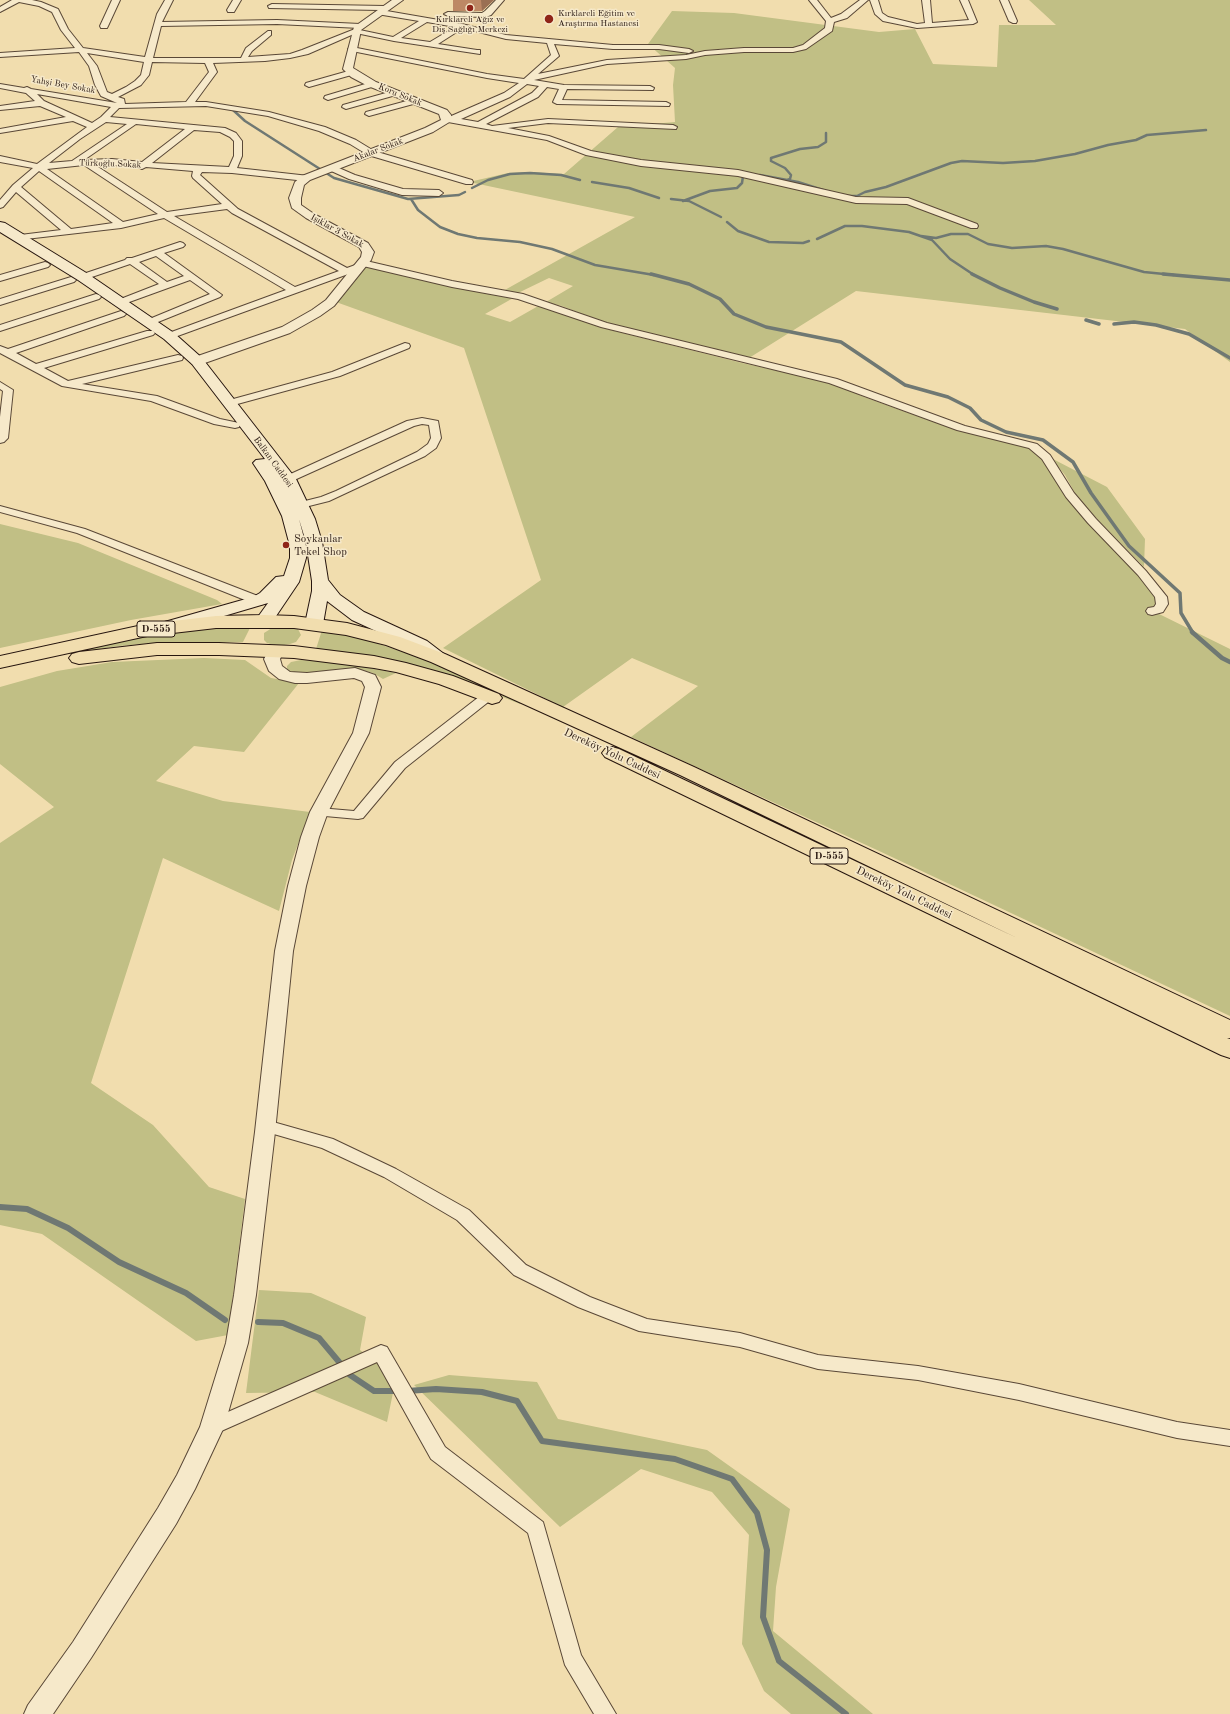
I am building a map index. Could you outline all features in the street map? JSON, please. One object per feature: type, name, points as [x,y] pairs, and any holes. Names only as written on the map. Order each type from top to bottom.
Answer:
[{"type":"highway","name":"D-555","points":[[0,662],[79,644],[162,628],[216,622],[264,621],[314,624],[347,629],[381,638],[431,665]]},
{"type":"highway","points":[[264,621],[256,632],[254,640],[275,651],[302,649],[311,637],[314,624]]},
{"type":"highway","name":"D-555","points":[[0,675],[62,661],[112,653],[157,649],[275,651],[374,662],[431,665]]},
{"type":"highway","name":"Dereköy Yolu Caddesi","points":[[431,665],[488,696],[752,820],[1230,1049]]},
{"type":"highway","name":"Dereköy Yolu Caddesi","points":[[431,665],[687,771],[1230,1030]]},
{"type":"main road","name":"Balkan Caddesi","points":[[0,226],[20,238],[150,328],[230,403],[288,479],[301,505],[314,542],[320,581],[320,591],[314,624]]},
{"type":"main road","name":"Balkan Caddesi","points":[[0,235],[45,265],[77,278],[96,297],[121,308]]},
{"type":"main road","name":"Balkan Caddesi","points":[[150,328],[169,336],[198,379],[235,425],[273,481],[290,516],[298,546],[298,558],[291,582],[264,621]]},
{"type":"main road","points":[[162,628],[259,601],[266,597],[294,573]]},
{"type":"main road","points":[[320,581],[334,599],[358,616],[421,645],[431,665]]},
{"type":"street","points":[[0,10],[17,0]]},
{"type":"street","points":[[0,205],[16,187],[39,167],[77,137],[104,120],[117,105],[122,106],[121,101],[104,94],[99,85],[93,66],[65,30],[55,11],[41,4],[22,0]]},
{"type":"street","points":[[104,26],[116,0]]},
{"type":"street","points":[[112,97],[138,83],[145,75],[149,60],[150,47],[158,24],[169,0]]},
{"type":"street","points":[[231,10],[237,0]]},
{"type":"street","points":[[448,14],[483,15],[488,13],[500,0]]},
{"type":"street","points":[[272,6],[390,5],[425,20],[462,26],[506,37],[613,47],[659,47],[705,53],[793,50],[806,47],[829,29],[830,21],[813,0]]},
{"type":"street","points":[[830,21],[844,16],[864,0]]},
{"type":"street","points":[[874,0],[879,14],[886,18],[917,26],[973,22],[964,0]]},
{"type":"street","points":[[926,0],[929,25]]},
{"type":"street","points":[[1004,0],[1013,20]]},
{"type":"street","points":[[0,55],[81,50],[149,60],[208,61],[290,56],[305,52],[357,29],[390,5]]},
{"type":"street","points":[[394,39],[425,20]]},
{"type":"street","points":[[158,24],[277,22],[357,29],[394,39],[476,52]]},
{"type":"street","points":[[431,45],[462,26]]},
{"type":"street","points":[[309,85],[352,72],[348,65],[357,29]]},
{"type":"street","points":[[243,60],[249,50],[268,33]]},
{"type":"street","points":[[447,120],[507,95],[527,80],[555,56],[550,42]]},
{"type":"street","points":[[352,49],[487,76],[527,80],[545,84],[605,88],[650,88]]},
{"type":"street","points":[[527,80],[607,62],[686,57],[705,53]]},
{"type":"street","points":[[189,104],[213,72],[208,61]]},
{"type":"street","name":"Koru Sokak","points":[[352,72],[372,84],[443,112],[447,120]]},
{"type":"street","points":[[328,98],[372,84]]},
{"type":"street","points":[[479,125],[535,94],[545,84]]},
{"type":"street","name":"Yahşi Bey Sokak","points":[[0,86],[27,89],[122,106],[189,104],[216,105],[232,109],[269,114],[322,129],[353,142],[371,153],[469,182]]},
{"type":"street","points":[[564,86],[557,102],[666,104]]},
{"type":"street","points":[[601,103],[605,88]]},
{"type":"street","points":[[27,89],[41,103],[94,127]]},
{"type":"street","points":[[346,107],[393,93]]},
{"type":"street","points":[[369,114],[414,101]]},
{"type":"street","points":[[0,108],[41,103]]},
{"type":"street","points":[[0,130],[75,118]]},
{"type":"street","points":[[104,120],[222,130],[233,135],[238,142],[238,156],[232,170]]},
{"type":"street","points":[[447,120],[549,138],[589,153],[634,162],[738,173],[868,202],[889,200],[908,201],[974,226]]},
{"type":"street","name":"Akalar Sokak","points":[[312,175],[371,153],[447,120]]},
{"type":"street","points":[[492,128],[548,121],[673,127]]},
{"type":"street","points":[[74,163],[133,123]]},
{"type":"street","points":[[142,166],[193,127]]},
{"type":"street","name":"Türkoğlu Sokak","points":[[0,159],[39,167],[74,163],[112,162],[142,166],[312,175]]},
{"type":"street","points":[[86,163],[165,215],[293,290]]},
{"type":"street","points":[[39,167],[121,225]]},
{"type":"street","points":[[331,168],[352,177],[402,192],[439,193]]},
{"type":"street","points":[[198,169],[196,176],[235,211],[346,271]]},
{"type":"street","name":"Işıklar 3 Sokak","points":[[312,175],[299,184],[294,198],[296,206],[310,216],[364,245],[368,252],[361,265]]},
{"type":"street","points":[[16,187],[69,232]]},
{"type":"street","points":[[20,238],[121,225],[165,215],[230,206]]},
{"type":"street","points":[[0,302],[180,245]]},
{"type":"street","points":[[34,368],[150,328],[218,295],[156,252]]},
{"type":"street","points":[[130,260],[166,285]]},
{"type":"street","points":[[0,278],[45,265]]},
{"type":"street","points":[[66,384],[187,362],[268,336],[301,322],[330,303],[361,265]]},
{"type":"street","points":[[169,336],[361,265],[452,284],[520,296],[604,325],[833,381],[961,428],[1033,446],[1046,457],[1070,495],[1092,521],[1142,573],[1161,597],[1162,604],[1159,609],[1152,611]]},
{"type":"street","points":[[3,351],[121,308],[166,285],[191,277]]},
{"type":"street","points":[[0,328],[96,297]]},
{"type":"street","points":[[230,403],[336,374],[405,346]]},
{"type":"street","points":[[3,351],[66,384],[153,398],[218,422],[235,425]]},
{"type":"street","points":[[0,385],[8,390],[3,438],[0,440]]},
{"type":"street","points":[[288,479],[411,423],[422,421],[434,423],[436,438],[432,446],[421,454],[340,493],[325,499],[301,505]]},
{"type":"street","points":[[0,509],[81,531],[259,601]]},
{"type":"street","points":[[37,1714],[82,1650],[167,1516],[186,1482],[212,1427],[232,1364],[242,1318],[266,1126],[284,951],[301,871],[310,837],[320,812],[361,733],[372,684],[369,678],[355,673],[307,678],[285,676],[275,668],[272,659],[275,651]]},
{"type":"street","points":[[320,812],[358,815],[400,765],[488,696]]},
{"type":"street","points":[[266,1126],[328,1143],[390,1173],[463,1215],[520,1270],[584,1302],[645,1326],[740,1340],[818,1362],[918,1373],[949,1378],[1019,1392],[1177,1430],[1230,1438]]},
{"type":"street","points":[[212,1427],[380,1352],[438,1453],[536,1528],[572,1658],[606,1714]]},
{"type":"shaded area","points":[[1029,0],[1230,0],[1230,362],[1185,329],[856,291],[749,358],[607,324],[562,306],[546,302],[573,286],[549,278],[518,293],[503,291],[635,217],[469,182],[508,173],[530,172],[564,174],[618,127],[675,122],[673,85],[675,68],[648,44],[672,11],[734,13],[879,32],[915,29],[933,64],[997,67],[999,25],[1056,25]]},
{"type":"shaded area","points":[[366,267],[515,297],[485,314],[510,322],[540,305],[599,327],[742,363],[833,383],[864,397],[959,431],[1028,447],[1042,456],[1158,597],[1158,606],[1151,610],[1230,649],[1230,1016],[877,850],[631,737],[698,686],[632,658],[563,707],[443,648],[541,580],[464,348],[336,302]]},
{"type":"shaded area","points":[[1051,458],[1107,487],[1145,539],[1144,567],[1097,519],[1076,495],[1065,475]]},
{"type":"shaded area","points":[[0,524],[78,543],[217,600],[222,604],[131,620],[0,648]]},
{"type":"shaded area","points":[[251,626],[243,642],[153,643],[119,646],[29,660],[128,638],[187,630]]},
{"type":"shaded area","points":[[294,627],[298,629],[301,635],[296,642],[278,646],[267,643],[264,640],[264,633],[272,628]]},
{"type":"shaded area","points":[[322,630],[364,639],[436,663],[522,702],[520,704],[445,674],[415,665],[354,653],[316,649]]},
{"type":"shaded area","points":[[204,658],[245,660],[271,678],[299,683],[244,752],[194,746],[156,781],[223,801],[310,812],[292,860],[279,911],[163,858],[91,1083],[153,1125],[209,1187],[245,1199],[228,1335],[196,1341],[42,1234],[0,1225],[0,843],[54,807],[0,764],[0,687],[57,671],[112,662]]},
{"type":"shaded area","points":[[301,660],[345,663],[396,673],[383,679],[373,673],[362,670],[293,674],[287,670],[287,666],[291,662]]},
{"type":"shaded area","points":[[259,1290],[311,1293],[366,1317],[360,1350],[396,1378],[387,1422],[315,1392],[246,1393]]},
{"type":"shaded area","points":[[449,1375],[537,1382],[558,1419],[707,1450],[790,1509],[776,1587],[773,1631],[873,1714],[791,1714],[764,1691],[742,1644],[749,1535],[712,1492],[641,1469],[560,1527],[414,1385]]},
{"type":"waterway","points":[[233,110],[245,121],[334,178],[408,199],[459,195],[465,192]]},
{"type":"waterway","points":[[848,196],[857,196],[865,192],[886,187],[951,163],[962,161],[1003,163],[1035,161],[1075,154],[1108,145],[1136,140],[1147,135],[1206,130]]},
{"type":"waterway","points":[[787,180],[790,179],[791,175],[785,168],[771,161],[771,158],[800,149],[818,147],[826,142],[826,133]]},
{"type":"waterway","points":[[472,188],[488,180],[510,174],[530,173],[561,175],[580,180]]},
{"type":"waterway","points":[[760,175],[787,180]]},
{"type":"waterway","points":[[684,200],[710,191],[737,188],[742,183],[743,176]]},
{"type":"waterway","points":[[787,180],[823,190]]},
{"type":"waterway","points":[[592,182],[629,188],[659,198]]},
{"type":"waterway","points":[[411,199],[418,210],[440,227],[458,234],[477,238],[520,242],[552,249],[595,265],[654,275]]},
{"type":"waterway","points":[[671,199],[684,200]]},
{"type":"waterway","points":[[684,200],[689,201],[721,217]]},
{"type":"waterway","points":[[727,222],[738,231],[769,242],[803,243],[809,241]]},
{"type":"waterway","points":[[817,239],[845,226],[862,226],[909,232],[932,240],[950,259],[974,275]]},
{"type":"waterway","points":[[921,236],[936,238],[951,234],[968,234],[988,244],[1012,248],[1046,246],[1063,249],[1144,272],[1173,275]]},
{"type":"waterway","points":[[651,274],[689,284],[720,299],[734,314],[766,327],[841,342],[905,385],[948,397],[970,408],[981,420],[1006,432],[1043,440],[1073,462],[1091,493],[1129,546],[1180,593],[1181,613],[1193,633]]},
{"type":"waterway","points":[[1163,274],[1173,275]]},
{"type":"waterway","points":[[974,275],[1034,302],[1057,309]]},
{"type":"waterway","points":[[1173,275],[1230,280]]},
{"type":"waterway","points":[[1086,320],[1099,324]]},
{"type":"waterway","points":[[1114,324],[1134,322],[1156,325],[1189,334],[1230,358]]},
{"type":"waterway","points":[[1193,633],[1222,658],[1230,662]]},
{"type":"waterway","points":[[0,1207],[27,1209],[68,1228],[119,1262],[186,1293],[225,1320]]},
{"type":"waterway","points":[[258,1322],[283,1323],[319,1338],[350,1375],[374,1391],[398,1391]]},
{"type":"waterway","points":[[407,1391],[436,1389],[482,1392],[517,1401],[542,1441],[675,1459],[732,1479],[757,1513],[767,1550],[763,1617],[779,1661],[846,1714]]},
{"type":"place","name":"Kırklareli Ağız ve Diş Sağlığı Merkezi","points":[[470,8]]},
{"type":"place","name":"Kırklareli Eğitim ve Araştırma Hastanesi","points":[[549,19]]},
{"type":"place","name":"Soykanlar Tekel Shop","points":[[286,545]]}]
